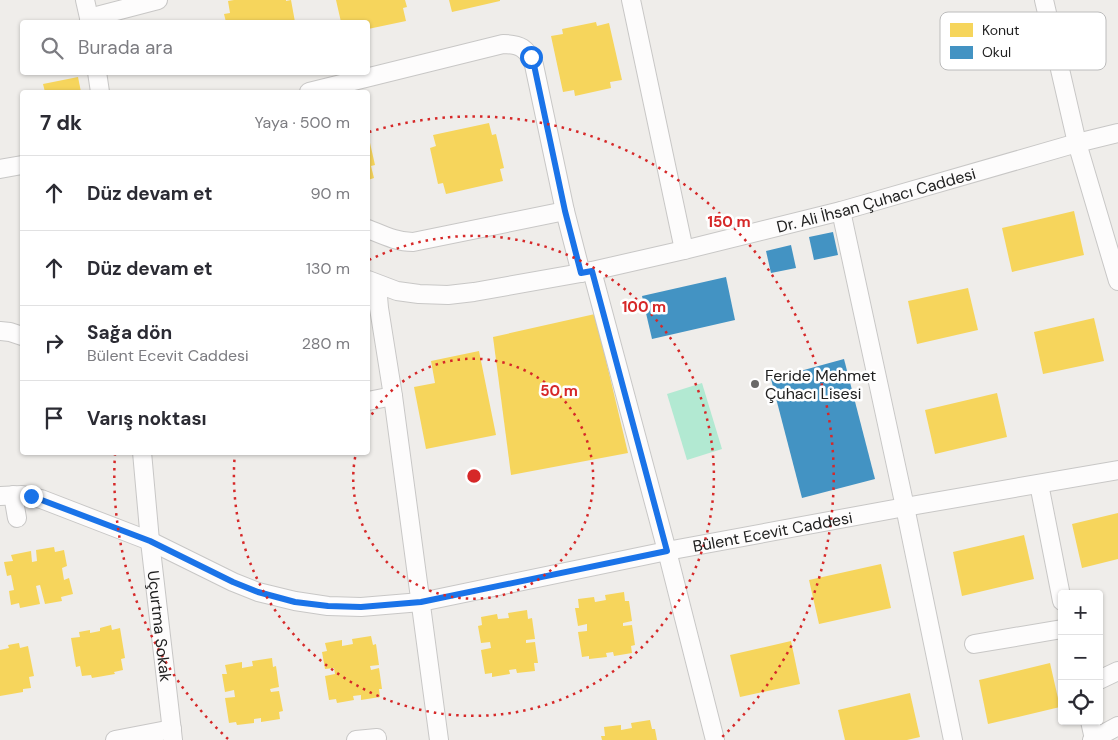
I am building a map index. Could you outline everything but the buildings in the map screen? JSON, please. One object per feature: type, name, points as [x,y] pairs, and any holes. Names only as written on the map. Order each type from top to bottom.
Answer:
[{"type":"street","points":[[85,0],[89,20],[158,0]]},
{"type":"street","points":[[631,0],[684,250]]},
{"type":"street","points":[[317,90],[503,44],[512,44],[527,51],[534,65],[565,211],[586,272],[667,551],[715,740]]},
{"type":"street","points":[[1060,70],[1077,143],[1118,282]]},
{"type":"street","points":[[97,75],[100,90]]},
{"type":"street","name":"Dr. Ali İhsan Çuhacı Caddesi","points":[[372,282],[397,290],[419,294],[448,295],[586,272],[841,211],[1118,133]]},
{"type":"street","points":[[0,169],[20,165]]},
{"type":"street","points":[[370,230],[396,240],[413,242],[565,211]]},
{"type":"street","points":[[841,211],[953,740]]},
{"type":"street","points":[[372,282],[393,396],[439,740]]},
{"type":"street","points":[[0,331],[20,336]]},
{"type":"street","points":[[370,401],[393,396]]},
{"type":"street","name":"Uçurtma Sokak","points":[[142,455],[150,541],[173,734]]},
{"type":"street","name":"Bülent Ecevit Caddesi","points":[[6,496],[31,496],[40,499],[150,541],[233,582],[258,592],[295,602],[361,607],[421,602],[667,551],[1118,470]]},
{"type":"street","points":[[1039,484],[1060,590]]},
{"type":"street","points":[[6,496],[17,518]]},
{"type":"street","points":[[974,644],[1058,630]]},
{"type":"street","points":[[1103,678],[1118,671]]},
{"type":"street","points":[[1091,725],[1093,739],[1118,726]]},
{"type":"street","points":[[115,740],[173,734]]},
{"type":"street","points":[[356,740],[377,738]]},
{"type":"green space","points":[[702,383],[722,449],[687,460],[667,394]]},
{"type":"place","name":"Feride Mehmet Çuhacı Lisesi","points":[[755,384]]},
{"type":"route","points":[[31,496],[150,541],[233,582],[258,592],[295,602],[328,606],[361,607],[421,602],[667,551],[592,271],[581,273],[565,211],[531,57]]}]
